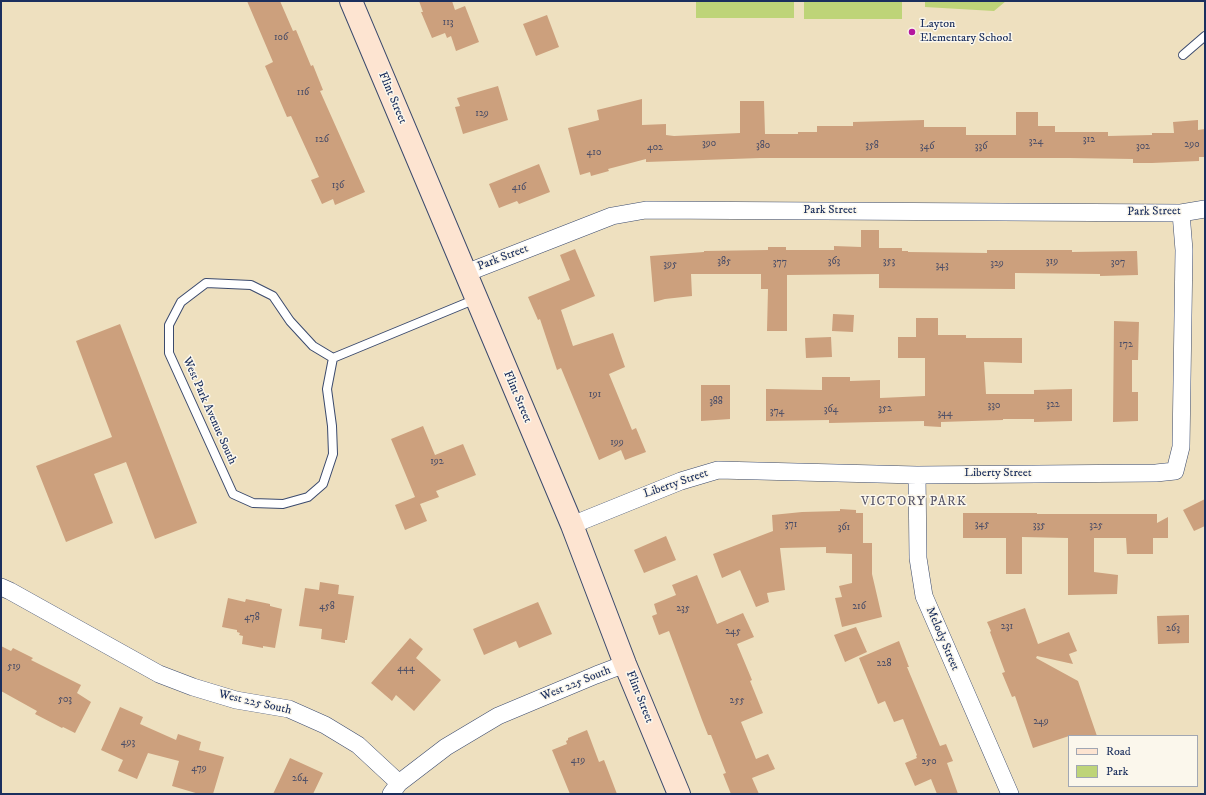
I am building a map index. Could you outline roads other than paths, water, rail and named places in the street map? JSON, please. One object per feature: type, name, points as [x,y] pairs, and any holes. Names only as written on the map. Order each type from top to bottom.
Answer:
[{"type":"street","name":"Flint Street","points":[[351,1],[572,525],[625,664],[679,794]]},
{"type":"street","name":"Park Street","points":[[466,273],[612,216],[646,210],[1181,213],[1205,209]]},
{"type":"street","name":"Liberty Street","points":[[572,525],[681,480],[718,470],[917,475],[1156,473],[1175,471],[1181,447],[1184,250],[1181,213]]},
{"type":"street","name":"Melody Street","points":[[917,475],[918,558],[924,596],[1010,794]]},
{"type":"street","name":"West 225 South","points":[[1,587],[159,674],[193,687],[236,700],[289,710],[325,724],[358,745],[395,788],[446,747],[498,716],[625,664]]},
{"type":"lane","points":[[1183,55],[1205,36]]},
{"type":"lane","name":"West Park Avenue South","points":[[206,283],[251,285],[273,296],[290,321],[313,346],[333,358],[327,389],[332,426],[333,454],[323,484],[308,497],[283,504],[253,503],[233,494],[169,353],[169,325],[180,302],[206,283]]},
{"type":"lane","points":[[333,358],[476,300]]},
{"type":"place","name":"Layton Elementary School","points":[[912,32]]},
{"type":"district","name":"VICTORY PARK","points":[[914,502]]}]
